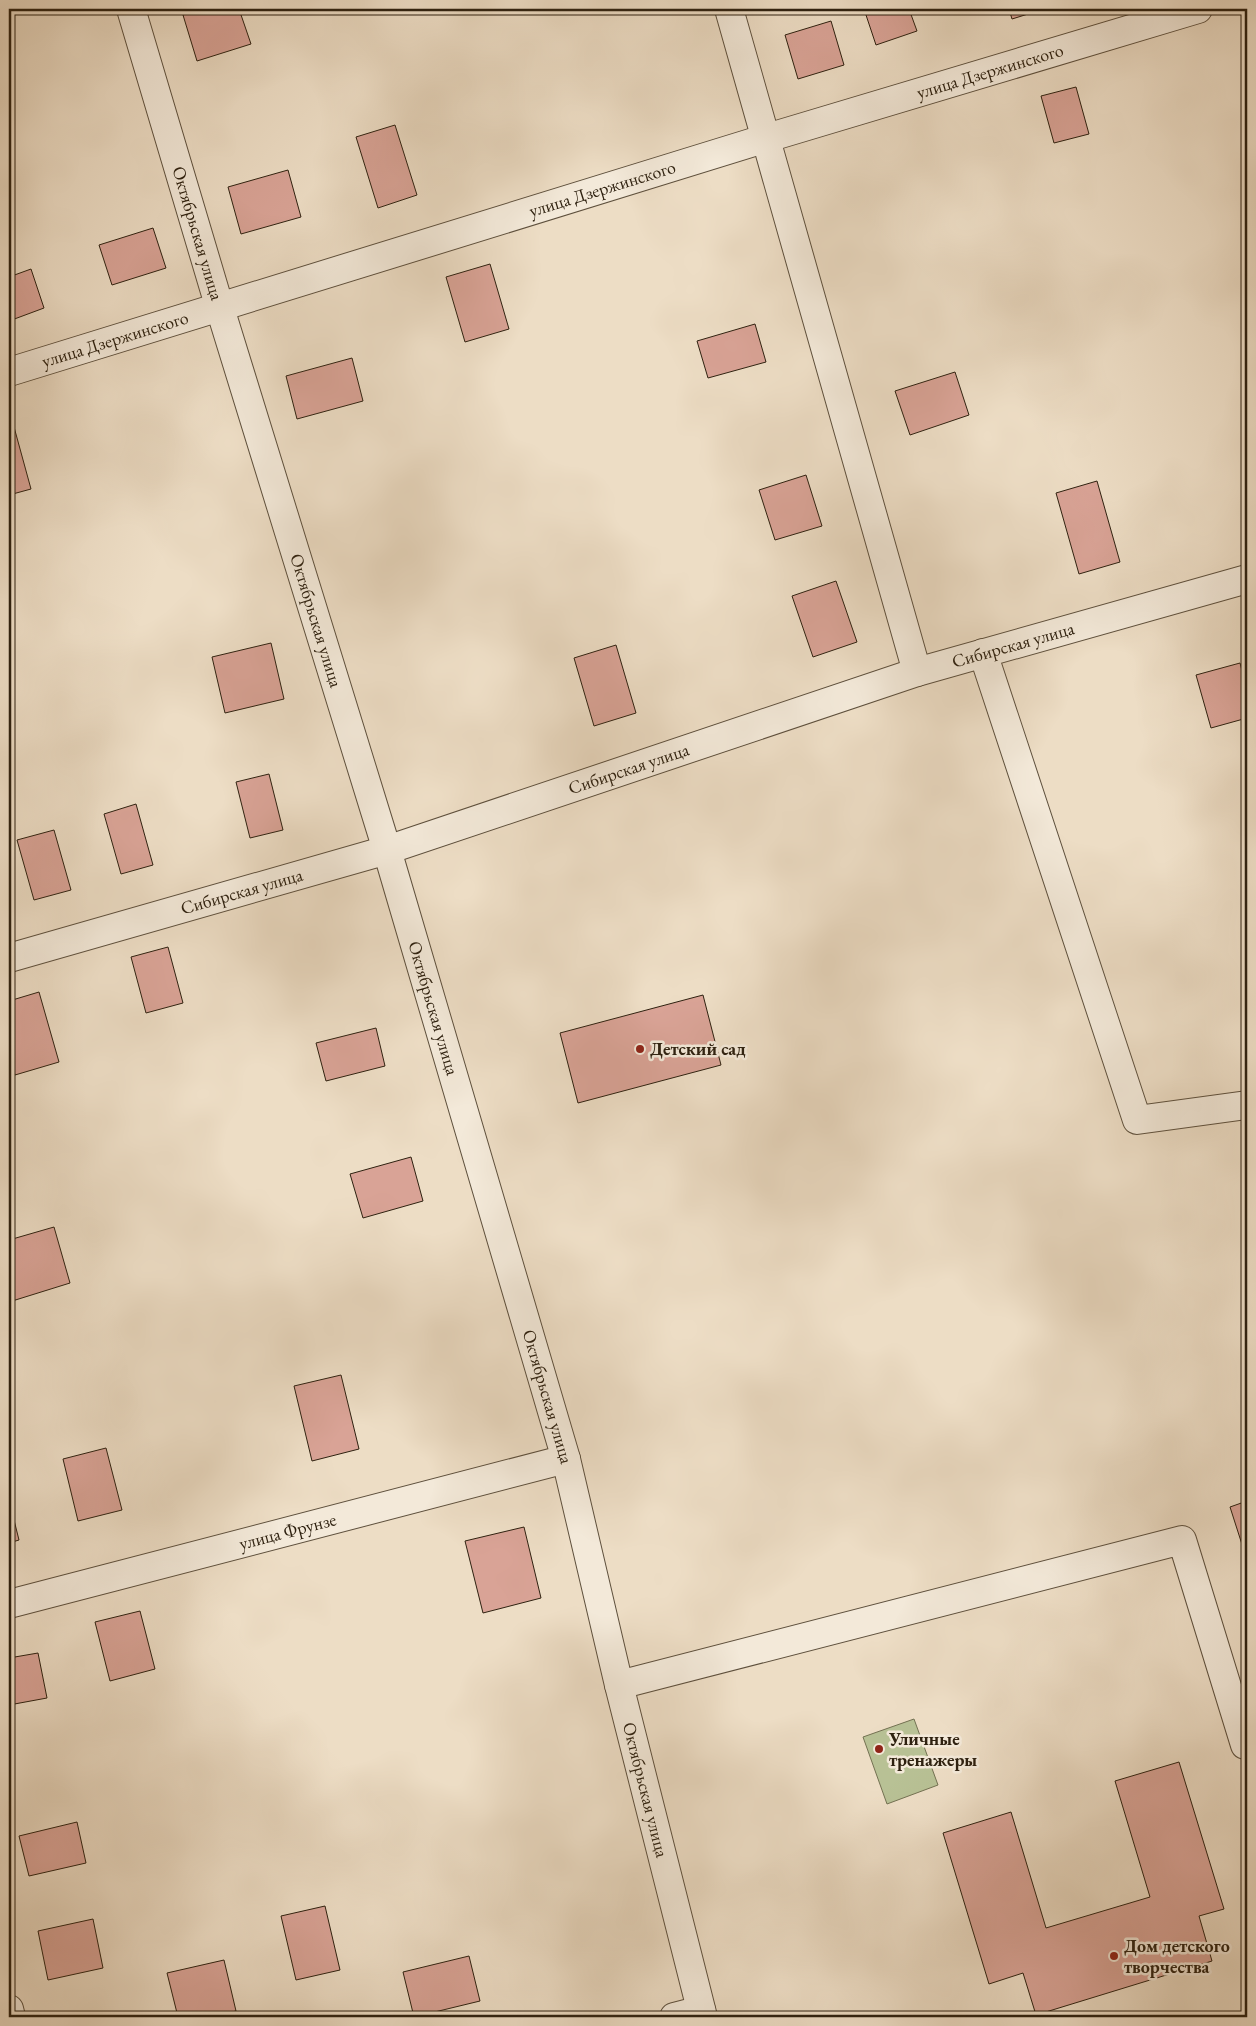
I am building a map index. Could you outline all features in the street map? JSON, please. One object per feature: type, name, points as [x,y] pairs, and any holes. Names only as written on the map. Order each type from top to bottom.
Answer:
[{"type":"street","name":"Октябрьская улица","points":[[131,9],[219,305],[387,850],[566,1459],[618,1685],[702,2014]]},
{"type":"street","points":[[729,9],[917,672]]},
{"type":"street","name":"улица Дзержинского","points":[[9,372],[219,305],[766,138],[1198,9]]},
{"type":"street","name":"Сибирская улица","points":[[9,958],[387,850],[917,672],[1247,579]]},
{"type":"street","points":[[983,653],[1137,1120],[1247,1106]]},
{"type":"street","name":"улица Фрунзе","points":[[9,1604],[566,1459]]},
{"type":"street","points":[[618,1685],[1182,1540],[1245,1745]]},
{"type":"street","points":[[9,2009],[10,2017]]},
{"type":"street","points":[[674,2017],[702,2014]]},
{"type":"green space","points":[[914,1719],[938,1785],[887,1804],[863,1737]]},
{"type":"building","points":[[202,9],[239,9],[251,44],[197,61],[183,15]]},
{"type":"building","points":[[864,9],[909,9],[917,31],[876,45]]},
{"type":"building","points":[[1009,9],[1044,9],[1012,19]]},
{"type":"building","points":[[831,21],[844,65],[798,79],[785,35]]},
{"type":"building","points":[[1247,37],[1247,58],[1242,39]]},
{"type":"building","points":[[1076,87],[1089,134],[1054,143],[1041,96]]},
{"type":"building","points":[[395,125],[417,195],[378,208],[356,137]]},
{"type":"building","points":[[288,170],[301,217],[241,234],[228,187]]},
{"type":"building","points":[[153,228],[166,268],[112,285],[99,245]]},
{"type":"building","points":[[490,264],[509,329],[465,342],[446,277]]},
{"type":"building","points":[[31,269],[44,308],[9,321],[9,277]]},
{"type":"building","points":[[755,324],[766,362],[708,378],[697,341]]},
{"type":"building","points":[[352,358],[363,401],[297,419],[286,376]]},
{"type":"building","points":[[955,372],[969,415],[910,435],[895,391]]},
{"type":"building","points":[[11,416],[31,489],[9,495],[9,417]]},
{"type":"building","points":[[806,475],[822,526],[775,540],[759,490]]},
{"type":"building","points":[[1097,481],[1120,562],[1079,574],[1056,493]]},
{"type":"building","points":[[836,581],[857,642],[813,657],[792,596]]},
{"type":"building","points":[[271,643],[284,699],[225,713],[212,657]]},
{"type":"building","points":[[616,645],[636,713],[594,726],[574,658]]},
{"type":"building","points":[[1240,663],[1247,690],[1247,718],[1211,728],[1196,675]]},
{"type":"building","points":[[269,774],[283,830],[250,838],[236,782]]},
{"type":"building","points":[[136,804],[153,865],[121,874],[104,814]]},
{"type":"building","points":[[54,830],[71,890],[34,900],[17,840]]},
{"type":"building","points":[[168,947],[183,1003],[146,1013],[131,957]]},
{"type":"building","points":[[39,992],[59,1062],[15,1075],[9,1054],[9,1001]]},
{"type":"building","name":"Детский сад","points":[[703,995],[721,1065],[578,1103],[560,1033]]},
{"type":"building","points":[[376,1028],[385,1066],[326,1081],[316,1043]]},
{"type":"building","points":[[411,1157],[423,1201],[363,1218],[350,1174]]},
{"type":"building","points":[[54,1227],[70,1283],[9,1302],[9,1240]]},
{"type":"building","points":[[341,1375],[359,1449],[312,1461],[294,1386]]},
{"type":"building","points":[[106,1448],[122,1510],[78,1521],[63,1459]]},
{"type":"building","points":[[9,1500],[19,1540],[9,1543]]},
{"type":"building","points":[[1247,1501],[1247,1560],[1230,1507]]},
{"type":"building","points":[[524,1527],[541,1598],[483,1613],[465,1541]]},
{"type":"building","points":[[140,1611],[155,1669],[110,1681],[95,1622]]},
{"type":"building","points":[[38,1653],[47,1698],[9,1705],[9,1658]]},
{"type":"building","points":[[1179,1762],[1224,1909],[1199,1916],[1212,1961],[1036,2015],[1023,1973],[989,1984],[943,1833],[1011,1812],[1046,1928],[1150,1897],[1115,1781]]},
{"type":"building","points":[[77,1822],[86,1863],[29,1876],[19,1836]]},
{"type":"building","points":[[325,1906],[340,1970],[296,1980],[281,1916]]},
{"type":"building","points":[[93,1919],[103,1968],[48,1980],[38,1931]]},
{"type":"building","points":[[469,1956],[480,2001],[414,2017],[403,1972]]},
{"type":"building","points":[[224,1960],[236,2011],[207,2017],[178,2017],[167,1973]]},
{"type":"place","name":"Детский сад","points":[[640,1049]]},
{"type":"place","name":"Уличные тренажеры","points":[[879,1749]]},
{"type":"place","name":"Дом детского творчества","points":[[1114,1956]]}]
